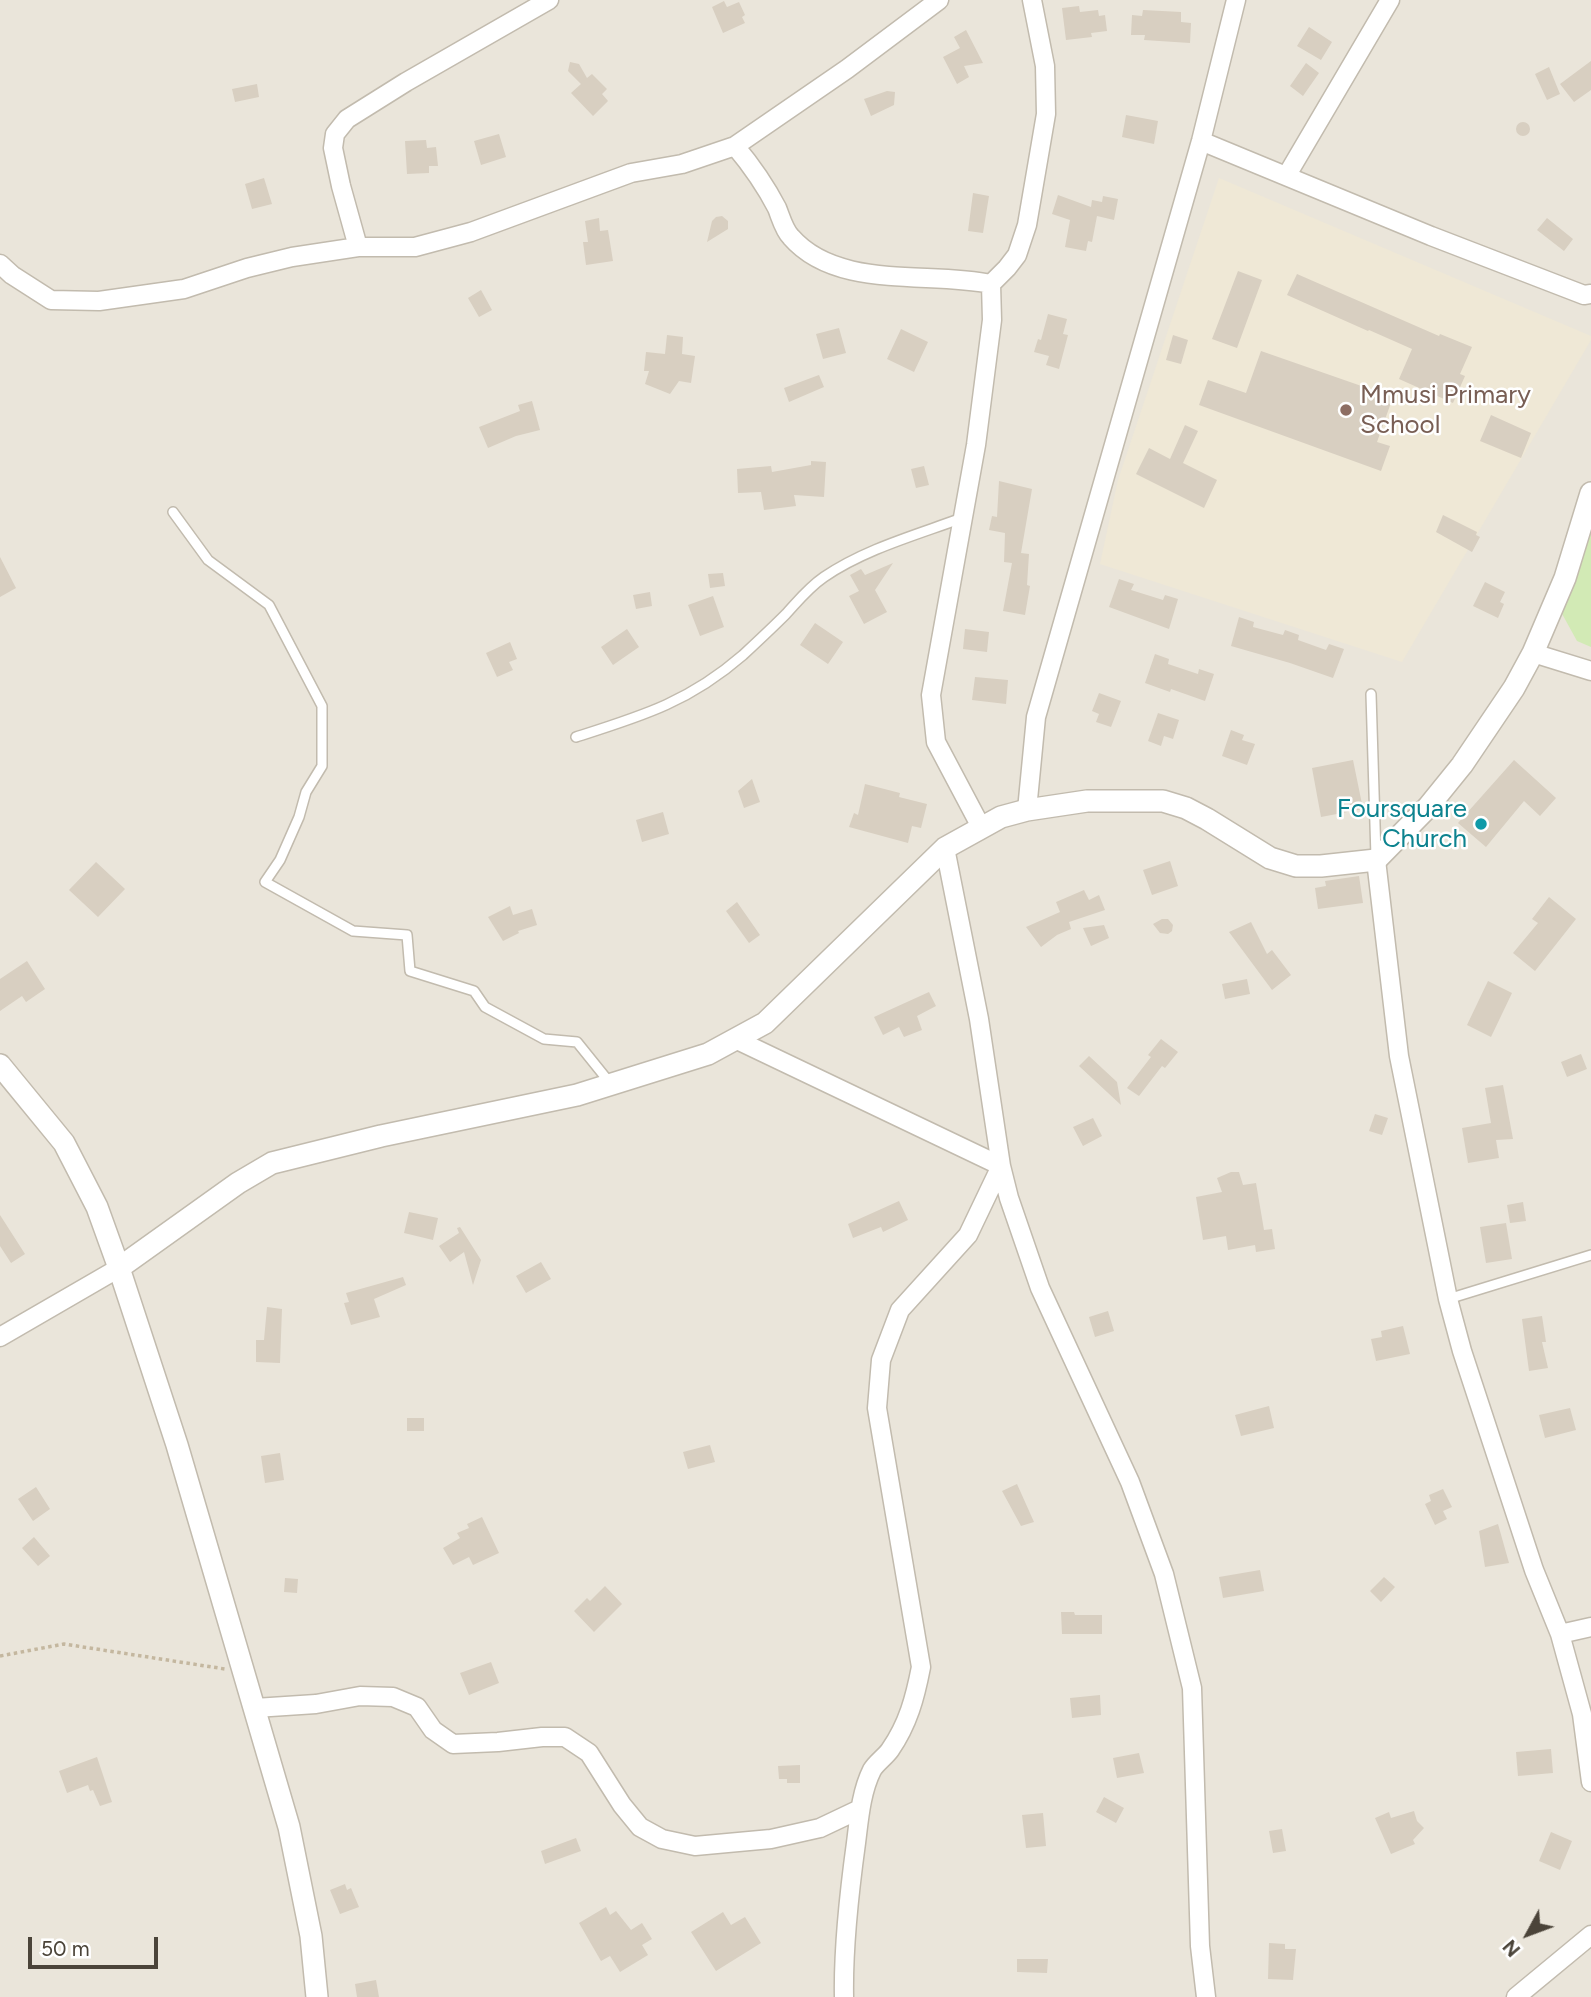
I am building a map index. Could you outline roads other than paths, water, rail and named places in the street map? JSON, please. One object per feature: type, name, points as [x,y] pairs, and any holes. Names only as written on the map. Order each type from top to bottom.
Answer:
[{"type":"street","points":[[358,247],[333,148],[335,134],[347,119],[406,82],[549,0]]},
{"type":"street","points":[[0,264],[51,300],[99,301],[184,289],[247,268],[292,257],[358,247],[415,247],[471,232],[631,173],[682,164],[735,146],[847,69],[939,0]]},
{"type":"street","points":[[982,827],[936,742],[931,695],[976,446],[989,356],[991,284],[1017,255],[1027,225],[1046,114],[1045,66],[1032,0]]},
{"type":"street","points":[[1027,810],[1036,717],[1201,141],[1236,0]]},
{"type":"street","points":[[1287,175],[1390,0]]},
{"type":"street","points":[[1201,141],[1431,236],[1589,297]]},
{"type":"street","points":[[735,146],[756,171],[789,236],[813,257],[841,268],[873,273],[970,279],[991,284]]},
{"type":"street","points":[[0,1336],[119,1268],[238,1183],[272,1163],[382,1136],[577,1095],[708,1054],[765,1023],[945,848],[1001,817],[1027,810],[1087,801],[1163,801],[1186,808],[1207,819],[1270,858],[1296,866],[1376,860],[1428,807],[1462,765],[1514,688],[1533,653],[1565,578],[1591,494]]},
{"type":"street","points":[[1533,653],[1591,671]]},
{"type":"street","points":[[945,848],[979,1019],[1001,1166],[1009,1198],[1040,1288],[1130,1482],[1160,1563],[1192,1688],[1199,1946],[1206,1997]]},
{"type":"street","points":[[1376,860],[1399,1056],[1448,1298],[1462,1351],[1534,1570],[1560,1634],[1582,1714],[1591,1782]]},
{"type":"street","points":[[736,1039],[1001,1166]]},
{"type":"street","points":[[0,1065],[64,1143],[97,1207],[119,1268],[177,1445],[289,1827],[311,1936],[317,1997]]},
{"type":"street","points":[[844,1997],[851,1884],[860,1809],[872,1769],[888,1754],[913,1707],[921,1667],[877,1408],[881,1360],[900,1310],[968,1235],[1001,1166]]},
{"type":"street","points":[[1560,1634],[1591,1627]]},
{"type":"street","points":[[255,1708],[316,1704],[360,1696],[393,1697],[417,1707],[433,1730],[453,1744],[565,1737],[589,1753],[622,1805],[640,1827],[662,1839],[695,1846],[771,1839],[820,1828],[860,1809]]},
{"type":"street","points":[[1516,1997],[1591,1935]]},
{"type":"lane","points":[[173,512],[208,560],[269,604],[322,706],[322,766],[306,792],[299,817],[280,860],[265,882],[353,931],[407,934],[410,971],[474,991],[485,1007],[544,1038],[577,1042],[611,1084]]},
{"type":"lane","points":[[576,737],[651,713],[698,690],[742,656],[805,592],[826,576],[869,554],[962,518]]},
{"type":"lane","points":[[1371,694],[1376,860]]},
{"type":"lane","points":[[1448,1298],[1591,1255]]},
{"type":"place","name":"Mmusi Primary School","points":[[1346,410]]},
{"type":"place","name":"Foursquare Church","points":[[1481,824]]}]
